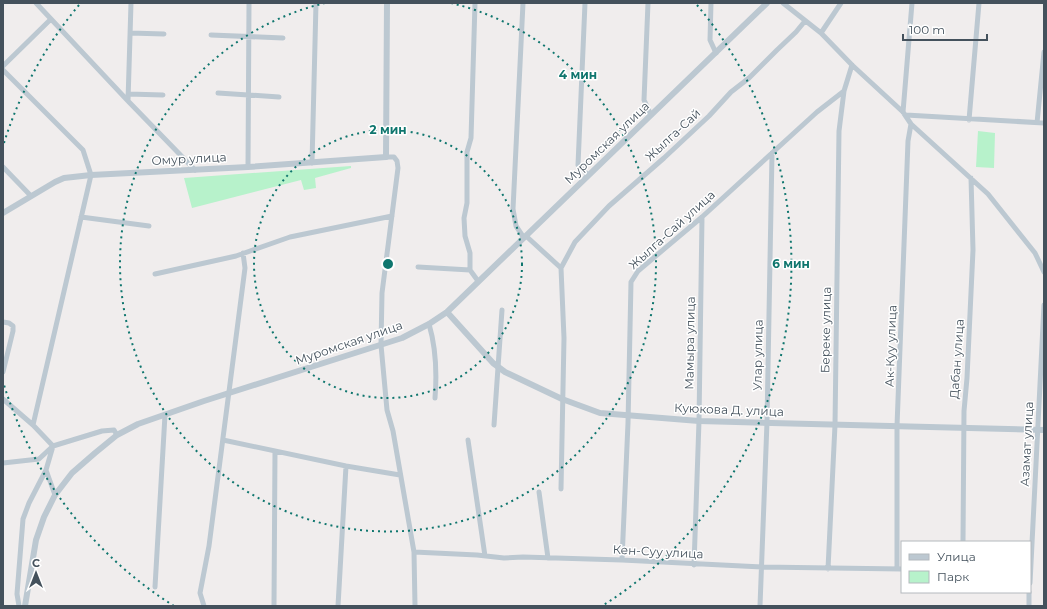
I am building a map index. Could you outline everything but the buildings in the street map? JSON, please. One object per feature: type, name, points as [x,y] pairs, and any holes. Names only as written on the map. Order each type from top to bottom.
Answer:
[{"type":"street","points":[[36,3],[195,170]]},
{"type":"street","points":[[128,101],[131,3]]},
{"type":"street","points":[[248,167],[250,3]]},
{"type":"street","points":[[312,163],[316,3]]},
{"type":"street","points":[[387,3],[386,157],[394,157],[397,161],[398,168],[382,293],[381,345],[387,410],[393,431],[414,552],[415,606]]},
{"type":"street","points":[[475,3],[471,138],[467,152],[467,203],[464,218],[470,253],[470,270],[478,281]]},
{"type":"street","points":[[522,3],[513,208],[516,226],[525,237],[561,268],[564,338],[561,489]]},
{"type":"street","points":[[585,3],[578,165],[588,175]]},
{"type":"street","points":[[648,3],[644,100],[651,115]]},
{"type":"street","points":[[711,3],[710,40],[716,53]]},
{"type":"street","name":"Муромская улица","points":[[25,606],[36,540],[44,517],[55,495],[72,473],[95,453],[118,435],[138,424],[402,338],[429,324],[447,312],[767,3]]},
{"type":"street","points":[[783,3],[820,33],[904,113],[911,124],[988,194],[1035,253],[1044,272]]},
{"type":"street","points":[[820,33],[841,3]]},
{"type":"street","points":[[904,113],[912,3]]},
{"type":"street","points":[[969,120],[979,3]]},
{"type":"street","points":[[3,66],[51,20]]},
{"type":"street","name":"Жылга-Сай","points":[[561,268],[575,242],[609,206],[709,116],[731,92],[750,78],[806,21]]},
{"type":"street","points":[[130,33],[164,34]]},
{"type":"street","points":[[211,35],[283,38]]},
{"type":"street","points":[[1037,123],[1044,52]]},
{"type":"street","points":[[844,91],[852,65]]},
{"type":"street","points":[[3,70],[83,150],[91,175],[33,426]]},
{"type":"street","name":"Жылга-Сай улица","points":[[622,560],[628,416],[631,282],[638,271],[702,217],[817,112],[844,91]]},
{"type":"street","name":"Береке улица","points":[[828,569],[835,425],[839,130],[844,91]]},
{"type":"street","points":[[218,92],[279,97]]},
{"type":"street","points":[[128,94],[162,95]]},
{"type":"street","points":[[904,113],[969,120],[1044,123]]},
{"type":"street","name":"Ак-Куу улица","points":[[900,569],[898,426],[908,141],[911,124]]},
{"type":"street","name":"Улар улица","points":[[760,606],[767,422],[772,153]]},
{"type":"street","name":"Омур улица","points":[[3,213],[59,180],[91,175],[248,167],[386,157]]},
{"type":"street","points":[[3,167],[31,196]]},
{"type":"street","name":"Дабан улица","points":[[963,541],[964,428],[973,250],[971,178]]},
{"type":"street","points":[[155,274],[216,261],[290,237],[392,216]]},
{"type":"street","points":[[81,217],[149,226]]},
{"type":"street","name":"Мамыра улица","points":[[694,565],[699,421],[702,217]]},
{"type":"street","points":[[204,606],[200,593],[209,546],[245,268],[244,253]]},
{"type":"street","points":[[418,267],[470,270]]},
{"type":"street","name":"Азамат улица","points":[[1031,556],[1041,430],[1044,305]]},
{"type":"street","points":[[494,425],[502,310]]},
{"type":"street","name":"Куюкова Д. улица","points":[[447,312],[493,363],[505,372],[562,399],[600,413],[699,421],[1041,430]]},
{"type":"street","points":[[3,322],[9,323],[12,326],[13,331],[3,372]]},
{"type":"street","points":[[429,324],[434,348],[436,398]]},
{"type":"street","points":[[3,399],[53,446]]},
{"type":"street","points":[[155,587],[165,415]]},
{"type":"street","points":[[3,464],[8,462],[39,459],[53,446],[102,430],[114,430],[118,435]]},
{"type":"street","points":[[222,440],[346,466],[400,475]]},
{"type":"street","points":[[468,440],[485,556]]},
{"type":"street","points":[[19,606],[16,594],[23,519],[28,504],[46,470],[53,446]]},
{"type":"street","points":[[274,606],[275,451]]},
{"type":"street","points":[[338,606],[346,466]]},
{"type":"street","points":[[46,470],[55,495]]},
{"type":"street","points":[[539,492],[548,558]]},
{"type":"street","name":"Кен-Суу улица","points":[[414,552],[504,558],[622,560],[694,565],[828,569],[900,569]]},
{"type":"street","points":[[1028,606],[1029,593]]},
{"type":"green space","points":[[978,131],[995,133],[994,168],[976,167]]},
{"type":"green space","points":[[351,166],[351,168],[315,178],[316,188],[304,190],[301,180],[192,208],[184,178]]}]
